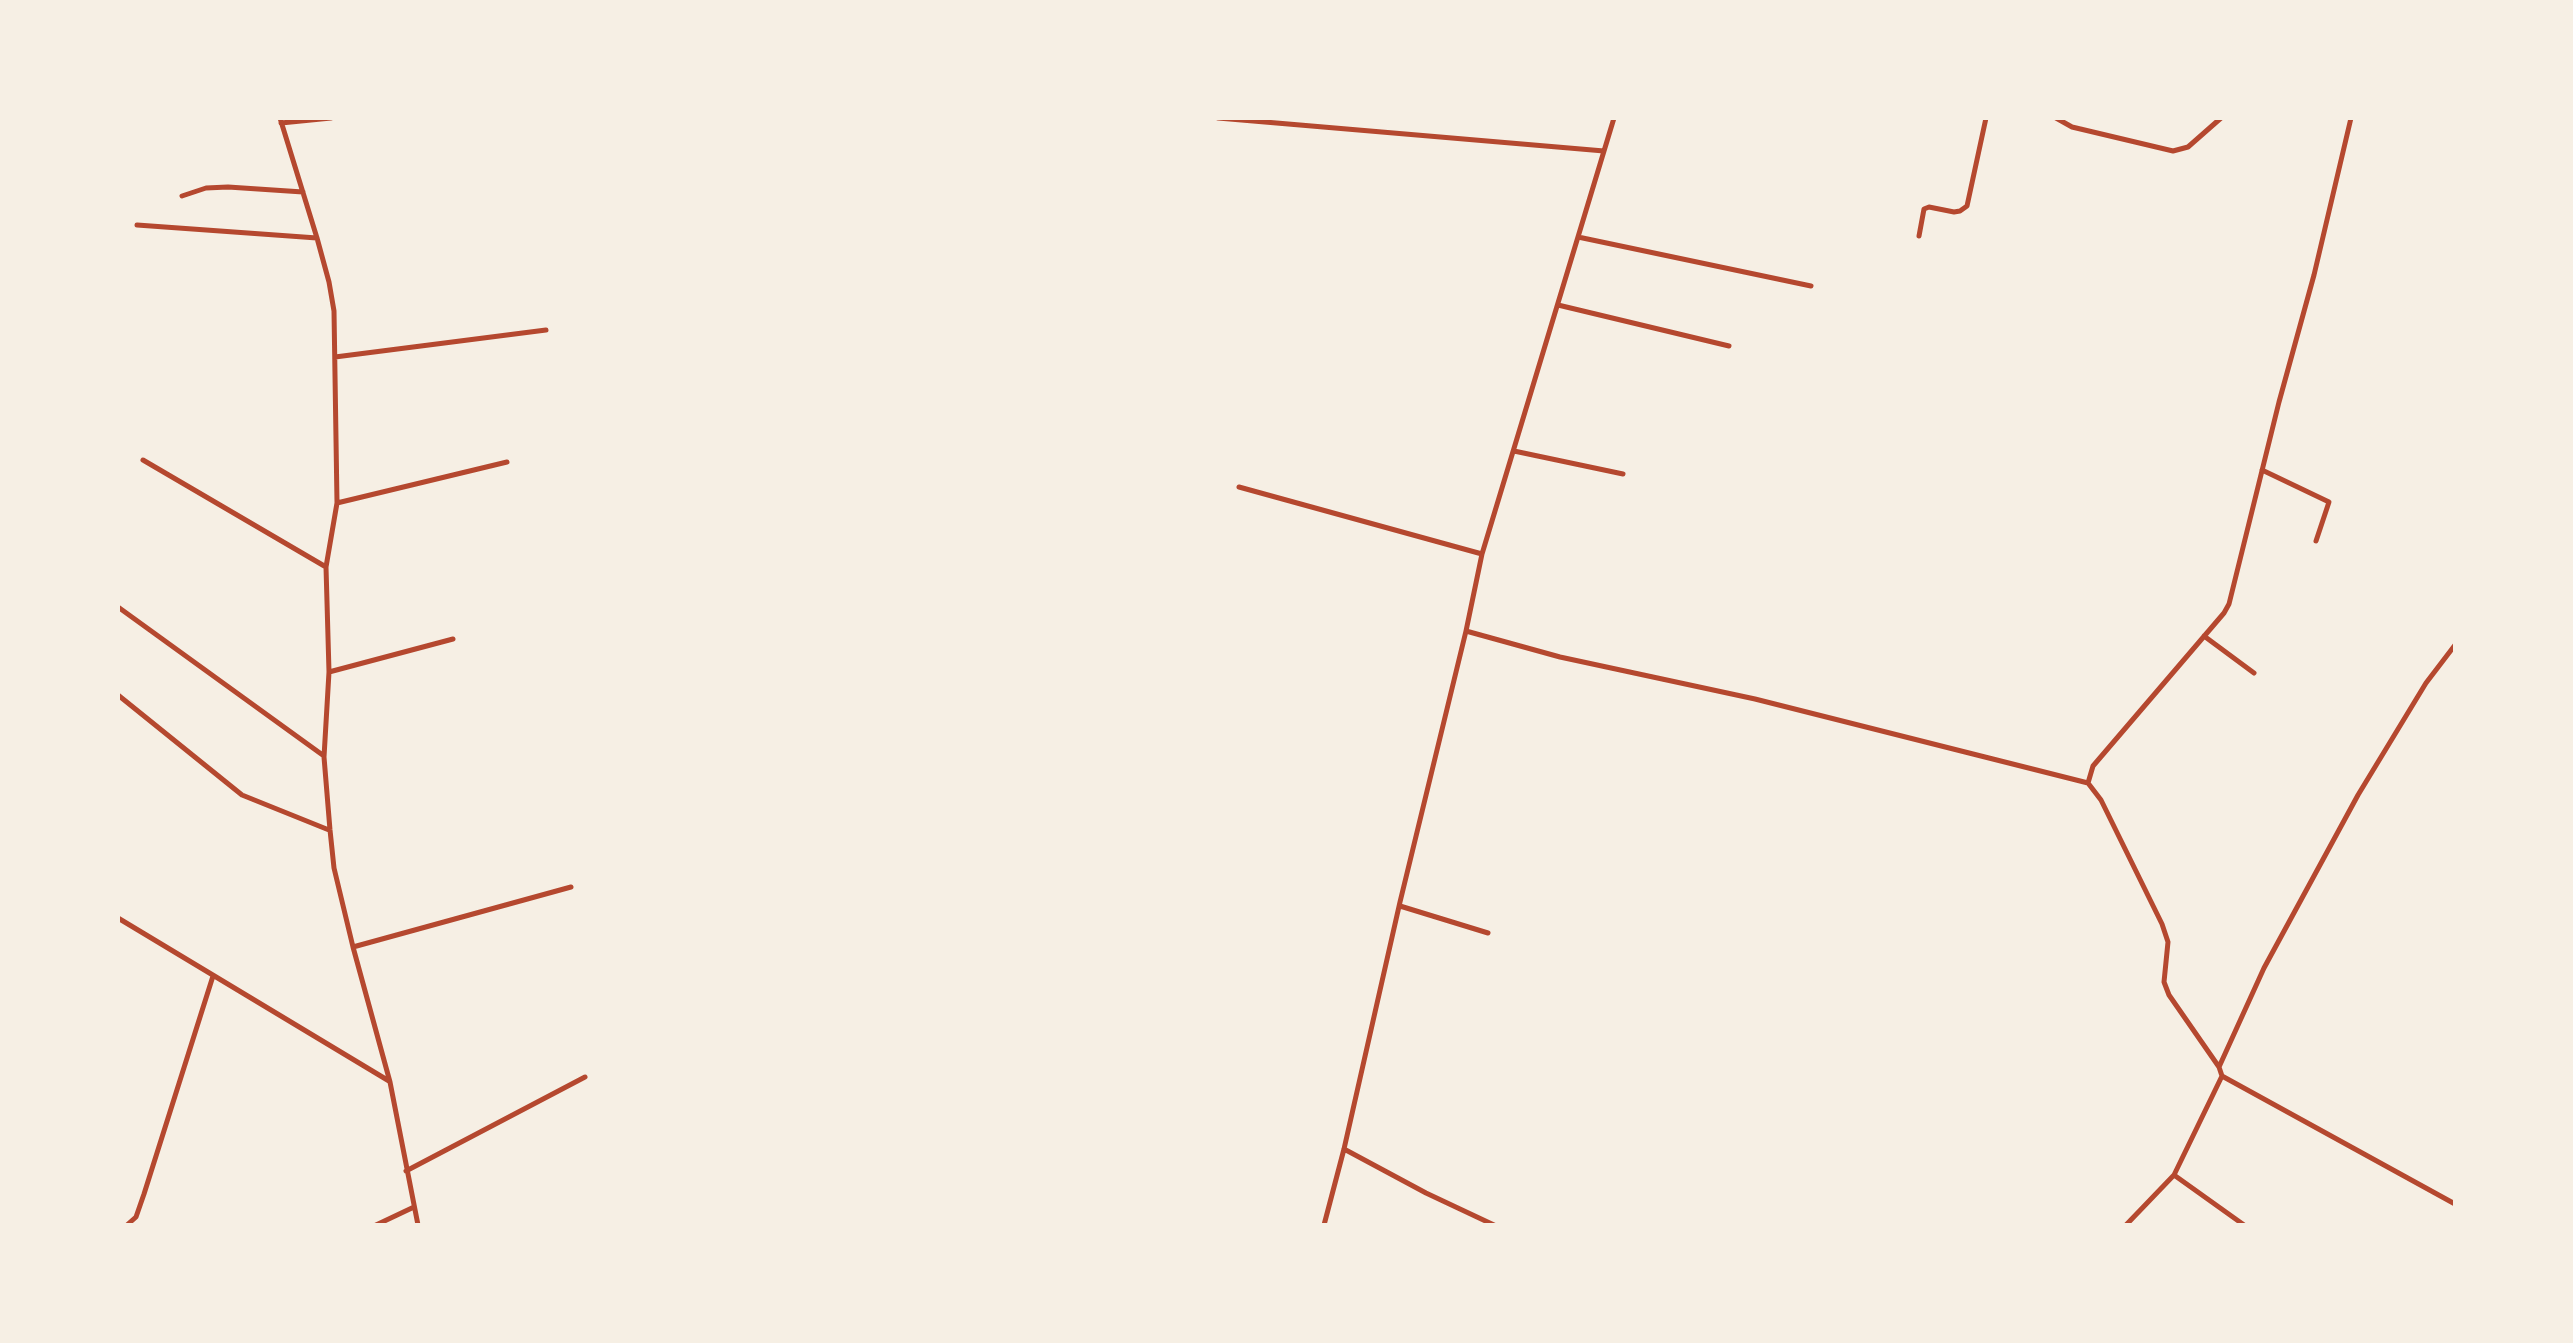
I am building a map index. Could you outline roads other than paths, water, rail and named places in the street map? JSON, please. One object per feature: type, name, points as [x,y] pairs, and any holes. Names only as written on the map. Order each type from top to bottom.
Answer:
[{"type":"street","points":[[331,118],[280,120],[317,238],[334,311],[337,503],[326,567],[329,672],[324,757],[334,868],[390,1082],[418,1225]]},
{"type":"street","points":[[1218,118],[1604,151]]},
{"type":"street","points":[[1324,1225],[1482,554],[1614,118]]},
{"type":"street","points":[[1919,236],[1924,209],[1929,207],[1954,212],[1967,206],[1986,118]]},
{"type":"street","points":[[2056,118],[2072,127],[2173,151],[2188,147],[2221,118]]},
{"type":"street","points":[[2088,783],[2093,766],[2229,604],[2351,118]]},
{"type":"street","points":[[182,196],[206,188],[228,187],[303,192]]},
{"type":"street","points":[[137,225],[317,238]]},
{"type":"street","points":[[1578,237],[1811,286]]},
{"type":"street","points":[[1558,305],[1729,346]]},
{"type":"street","points":[[335,357],[546,330]]},
{"type":"street","points":[[1514,450],[1623,474]]},
{"type":"street","points":[[143,460],[326,567]]},
{"type":"street","points":[[337,503],[507,462]]},
{"type":"street","points":[[2262,470],[2329,502],[2316,541]]},
{"type":"street","points":[[1239,487],[1482,554]]},
{"type":"street","points":[[118,607],[324,757]]},
{"type":"street","points":[[1466,631],[1560,657],[1764,702],[2088,783],[2101,800],[2162,924],[2168,942],[2164,982],[2169,995],[2219,1067],[2222,1076],[2455,1204]]},
{"type":"street","points":[[2204,636],[2254,673]]},
{"type":"street","points":[[329,672],[453,639]]},
{"type":"street","points":[[2219,1067],[2264,968],[2358,795],[2426,683],[2455,645]]},
{"type":"street","points":[[118,695],[242,795],[330,830]]},
{"type":"street","points":[[353,947],[571,887]]},
{"type":"street","points":[[1400,906],[1488,933]]},
{"type":"street","points":[[118,918],[390,1082]]},
{"type":"street","points":[[127,1225],[136,1217],[144,1194],[213,976]]},
{"type":"street","points":[[2126,1225],[2174,1175],[2222,1076]]},
{"type":"street","points":[[406,1171],[585,1077]]},
{"type":"street","points":[[1344,1149],[1494,1225]]},
{"type":"street","points":[[2174,1175],[2244,1225]]},
{"type":"street","points":[[376,1225],[414,1207]]}]
